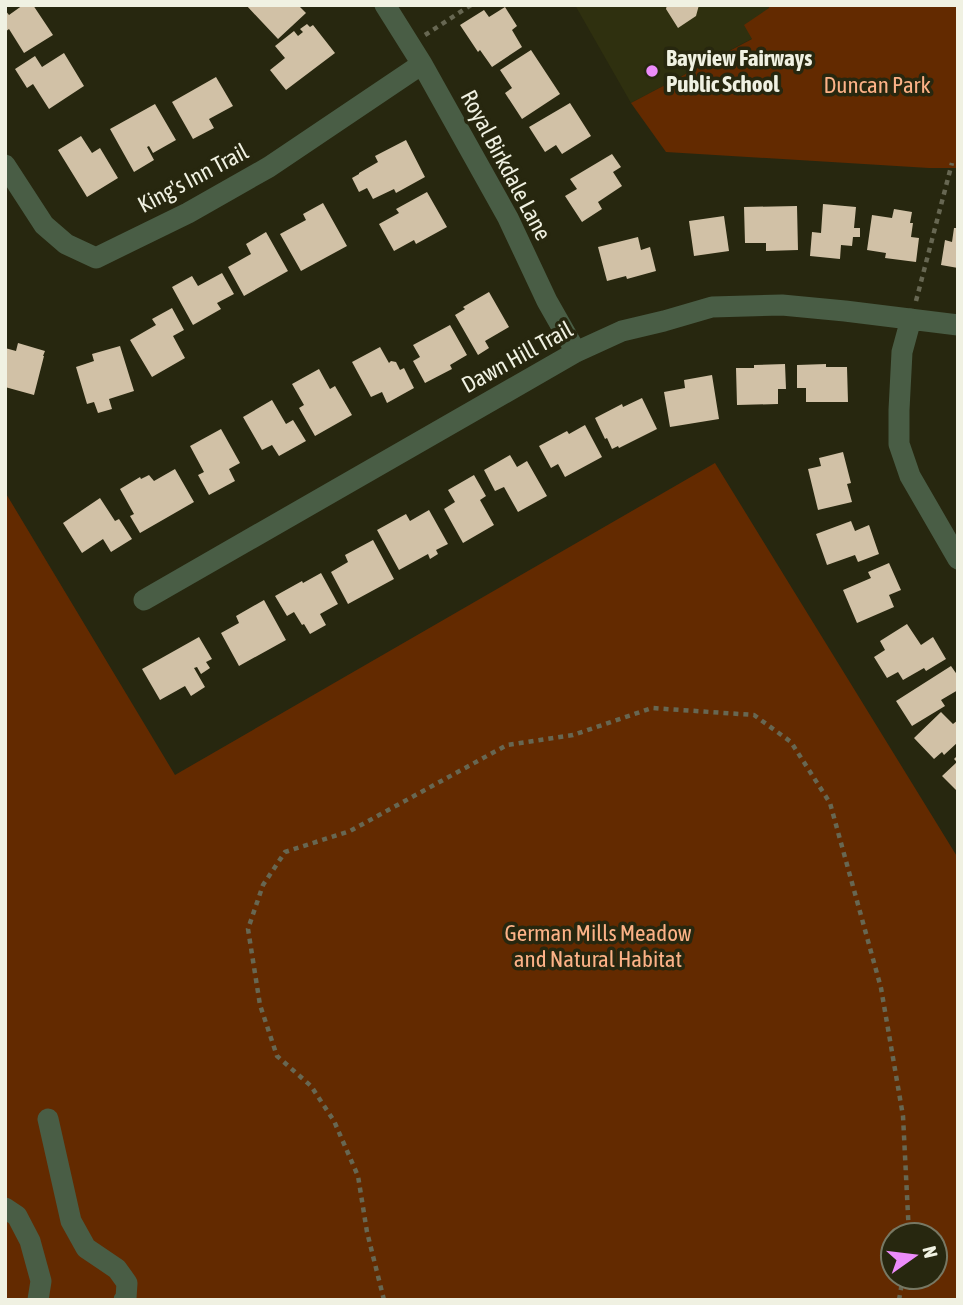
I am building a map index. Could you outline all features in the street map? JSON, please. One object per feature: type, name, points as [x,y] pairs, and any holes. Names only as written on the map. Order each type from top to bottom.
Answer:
[{"type":"street","name":"Royal Birkdale Lane","points":[[385,5],[422,64],[508,218],[547,301],[576,352]]},
{"type":"street","name":"King's Inn Trail","points":[[5,165],[44,225],[66,244],[96,258],[188,213],[269,167],[422,64]]},
{"type":"street","name":"Dawn Hill Trail","points":[[144,600],[576,352],[622,331],[712,307],[782,304],[958,326]]},
{"type":"street","points":[[911,319],[902,352],[899,444],[910,476],[958,559]]},
{"type":"street","points":[[48,1119],[71,1221],[86,1248],[117,1269],[127,1283],[124,1300]]},
{"type":"street","points":[[5,1208],[17,1216],[30,1241],[41,1281],[37,1300]]},
{"type":"path","points":[[409,45],[471,5]]},
{"type":"path","points":[[911,319],[952,163]]},
{"type":"path","points":[[384,1300],[367,1232],[358,1177],[334,1121],[311,1086],[277,1056],[260,1005],[248,929],[263,885],[285,852],[350,831],[508,745],[573,734],[652,708],[754,715],[791,742],[830,803],[881,988],[903,1116],[908,1221]]},
{"type":"shaded area","name":"Bayview Fairways Public School","points":[[575,5],[768,5],[769,8],[753,38],[631,103]]},
{"type":"green space","name":"Duncan Park","points":[[768,5],[958,5],[958,168],[666,152],[631,103],[752,39],[744,25],[769,8]]},
{"type":"green space","name":"German Mills Meadow and Natural Habitat","points":[[715,463],[958,858],[958,1300],[5,1300],[5,492],[175,775]]},
{"type":"building","points":[[23,5],[33,5],[53,35],[24,53],[9,29],[5,32],[5,10],[9,15]]},
{"type":"building","points":[[246,5],[298,5],[306,13],[278,39]]},
{"type":"building","points":[[667,5],[699,5],[696,16],[678,28],[666,9]]},
{"type":"building","points":[[505,7],[517,26],[512,30],[522,47],[492,67],[460,25],[484,10],[489,17]]},
{"type":"building","points":[[307,24],[310,27],[313,25],[335,53],[286,90],[270,70],[285,58],[275,46],[294,31],[298,36],[303,32],[300,29]]},
{"type":"building","points":[[531,50],[560,94],[522,119],[505,93],[512,88],[500,70]]},
{"type":"building","points":[[64,53],[84,86],[49,109],[33,84],[27,88],[15,69],[35,56],[42,67]]},
{"type":"building","points":[[216,77],[233,106],[209,119],[214,128],[193,139],[172,102]]},
{"type":"building","points":[[570,103],[591,136],[562,154],[556,145],[545,152],[529,127]]},
{"type":"building","points":[[155,104],[176,140],[153,153],[149,146],[147,147],[154,160],[134,172],[110,129]]},
{"type":"building","points":[[81,136],[92,153],[100,148],[118,178],[87,197],[58,150]]},
{"type":"building","points":[[406,140],[425,177],[396,193],[394,189],[373,199],[367,188],[359,192],[352,178],[378,162],[375,156]]},
{"type":"building","points":[[612,154],[621,167],[613,172],[622,186],[598,202],[602,209],[582,222],[565,196],[577,189],[570,179]]},
{"type":"building","points":[[427,192],[447,227],[416,244],[414,240],[394,251],[379,224],[399,213],[396,209]]},
{"type":"building","points":[[323,203],[347,246],[301,271],[280,234],[306,220],[303,214]]},
{"type":"building","points":[[823,204],[856,207],[854,228],[860,228],[860,237],[853,237],[852,246],[841,245],[840,259],[810,256],[812,232],[821,233]]},
{"type":"building","points":[[797,206],[798,250],[766,251],[766,243],[745,243],[744,207]]},
{"type":"building","points":[[894,209],[912,212],[911,237],[919,238],[916,262],[885,258],[886,253],[867,250],[872,215],[892,218]]},
{"type":"building","points":[[724,216],[729,251],[694,256],[689,221]]},
{"type":"building","points":[[954,228],[958,228],[958,268],[941,265],[945,240],[952,242]]},
{"type":"building","points":[[266,232],[288,271],[244,296],[228,267],[251,254],[246,244]]},
{"type":"building","points":[[638,237],[641,250],[650,247],[656,271],[607,281],[598,247]]},
{"type":"building","points":[[222,273],[234,294],[217,303],[221,309],[193,325],[172,287],[192,276],[198,286]]},
{"type":"building","points":[[489,292],[509,327],[485,341],[489,348],[478,355],[455,315],[465,309],[463,307]]},
{"type":"building","points":[[172,308],[184,330],[173,336],[185,358],[152,377],[130,340],[156,325],[152,319]]},
{"type":"building","points":[[450,325],[467,355],[450,365],[452,369],[425,383],[413,361],[420,357],[413,345]]},
{"type":"building","points":[[18,343],[45,351],[34,395],[5,387],[5,348],[16,351]]},
{"type":"building","points":[[120,346],[134,391],[109,399],[112,409],[98,413],[94,402],[87,404],[76,367],[94,361],[92,354]]},
{"type":"building","points":[[380,347],[389,363],[396,362],[400,370],[404,368],[414,388],[387,403],[382,392],[371,397],[352,362]]},
{"type":"building","points":[[785,364],[786,389],[778,389],[778,404],[737,405],[736,368]]},
{"type":"building","points":[[826,364],[826,367],[847,367],[848,402],[806,402],[806,388],[797,388],[797,365]]},
{"type":"building","points":[[319,369],[330,389],[335,386],[352,415],[315,436],[299,408],[304,405],[292,384]]},
{"type":"building","points":[[712,375],[719,419],[670,427],[664,392],[685,388],[684,380]]},
{"type":"building","points":[[642,398],[657,429],[612,449],[595,418],[622,404],[623,407]]},
{"type":"building","points":[[272,400],[286,424],[293,420],[306,441],[279,456],[272,445],[262,450],[243,417]]},
{"type":"building","points":[[585,425],[602,457],[565,477],[558,464],[551,468],[539,446]]},
{"type":"building","points":[[221,429],[240,463],[229,469],[235,481],[209,495],[198,475],[204,472],[190,446]]},
{"type":"building","points":[[843,452],[851,483],[847,484],[852,502],[818,510],[808,469],[821,466],[819,458]]},
{"type":"building","points":[[510,455],[517,467],[527,461],[547,496],[518,512],[504,487],[495,491],[484,470]]},
{"type":"building","points":[[175,469],[194,502],[140,533],[130,516],[134,514],[120,489],[140,477],[141,479],[149,475],[154,481]]},
{"type":"building","points":[[474,475],[486,496],[480,500],[494,525],[463,543],[444,509],[455,502],[448,490]]},
{"type":"building","points":[[100,498],[115,521],[119,519],[132,539],[111,552],[103,539],[82,553],[63,523]]},
{"type":"building","points":[[429,510],[448,544],[436,550],[438,554],[430,559],[428,554],[399,570],[377,530],[406,514],[410,521]]},
{"type":"building","points":[[851,521],[855,531],[869,525],[879,554],[858,562],[855,555],[827,565],[816,534]]},
{"type":"building","points":[[373,540],[394,579],[348,604],[331,572],[348,562],[345,555]]},
{"type":"building","points":[[889,563],[901,590],[889,595],[894,607],[857,623],[843,590],[871,578],[868,572]]},
{"type":"building","points":[[321,573],[338,604],[320,614],[326,625],[310,634],[294,612],[287,616],[275,596]]},
{"type":"building","points":[[264,600],[286,640],[239,666],[221,633],[239,623],[236,616]]},
{"type":"building","points":[[907,624],[921,645],[933,637],[946,659],[903,680],[898,672],[887,678],[874,657],[885,650],[880,641]]},
{"type":"building","points":[[199,637],[212,659],[206,662],[210,668],[201,674],[197,667],[194,668],[205,687],[191,696],[185,686],[160,700],[142,669]]},
{"type":"building","points":[[951,666],[958,676],[958,690],[941,700],[945,706],[912,726],[896,701]]},
{"type":"building","points":[[941,712],[953,724],[958,720],[958,742],[944,755],[942,752],[934,759],[914,738]]},
{"type":"building","points":[[958,755],[958,792],[942,776],[957,762],[954,759]]},
{"type":"place","name":"Bayview Fairways Public School","points":[[652,71]]}]
